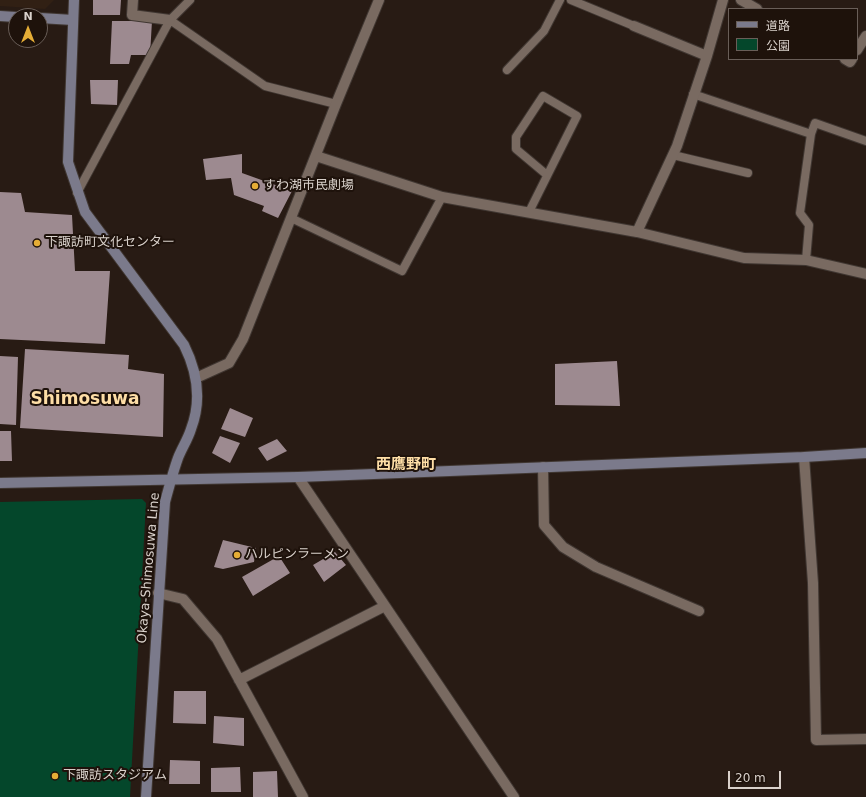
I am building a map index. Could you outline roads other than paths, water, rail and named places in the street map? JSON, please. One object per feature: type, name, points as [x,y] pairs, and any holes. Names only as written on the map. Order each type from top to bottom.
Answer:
[{"type":"street","name":"Okaya-Shimosuwa Line","points":[[74,0],[72,20],[68,162],[77,193],[84,212],[184,345],[192,361],[198,390],[197,403],[191,428],[170,480],[165,502],[146,797]]},
{"type":"street","points":[[133,0],[132,14],[170,20]]},
{"type":"street","points":[[196,378],[228,363],[239,345],[379,0]]},
{"type":"street","points":[[637,232],[677,146],[693,94],[707,56],[723,0]]},
{"type":"street","points":[[741,0],[755,8]]},
{"type":"street","points":[[48,18],[72,20]]},
{"type":"street","points":[[634,26],[707,56]]},
{"type":"street","points":[[858,48],[866,36]]},
{"type":"street","points":[[316,156],[442,197],[637,232],[744,258],[806,260],[866,274]]},
{"type":"street","points":[[0,483],[298,477],[804,457],[866,453]]},
{"type":"street","points":[[804,457],[813,583],[816,740],[866,739]]},
{"type":"street","points":[[543,467],[544,525],[563,547],[596,567],[699,611]]},
{"type":"street","points":[[298,477],[514,797]]},
{"type":"street","points":[[158,593],[183,599],[217,639],[304,797]]},
{"type":"street","points":[[239,680],[385,606]]},
{"type":"lane","points":[[77,193],[170,20],[190,0]]},
{"type":"lane","points":[[507,70],[544,31],[560,0]]},
{"type":"lane","points":[[571,0],[634,26]]},
{"type":"lane","points":[[170,20],[265,86],[336,104]]},
{"type":"lane","points":[[693,94],[811,134]]},
{"type":"lane","points":[[529,212],[577,116],[543,96],[516,137],[516,149],[547,175]]},
{"type":"lane","points":[[806,260],[809,225],[800,213],[811,134],[815,123],[866,142]]},
{"type":"lane","points":[[673,155],[748,173]]},
{"type":"lane","points":[[291,218],[402,271],[442,197]]},
{"type":"place","name":"すわ湖市民劇場","points":[[255,186]]},
{"type":"place","name":"下諏訪町文化センター","points":[[37,243]]},
{"type":"place","name":"ハルピンラーメン","points":[[237,555]]},
{"type":"place","name":"下諏訪スタジアム","points":[[55,776]]},
{"type":"district","name":"Shimosuwa","points":[[85,400]]},
{"type":"district","name":"西鷹野町","points":[[406,465]]}]
